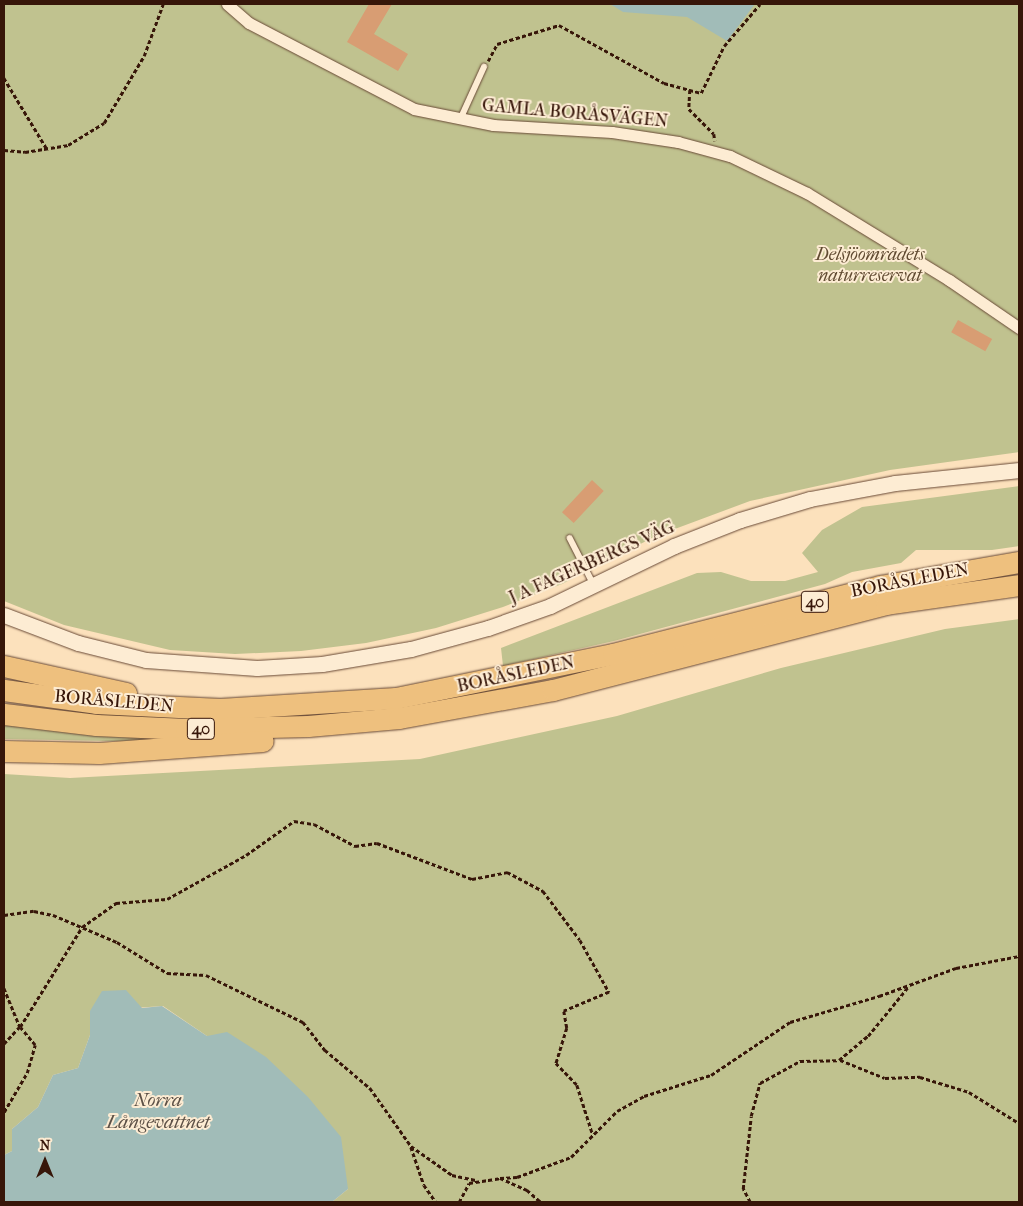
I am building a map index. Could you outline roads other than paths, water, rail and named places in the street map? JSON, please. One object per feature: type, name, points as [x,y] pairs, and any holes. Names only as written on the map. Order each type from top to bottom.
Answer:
[{"type":"highway","name":"BORÅSLEDEN","points":[[4,690],[96,703],[220,709],[327,705],[452,690],[613,654],[880,586],[1019,562]]},
{"type":"highway","name":"BORÅSLEDEN","points":[[4,714],[96,725],[186,728],[308,726],[399,718],[553,690],[886,604],[1019,584]]},
{"type":"highway","points":[[4,666],[42,677],[220,709]]},
{"type":"highway","points":[[4,751],[99,753],[174,749],[304,737],[399,718]]},
{"type":"street","name":"GAMLA BORÅSVÄGEN","points":[[228,4],[248,23],[349,78],[414,109],[460,120],[612,132],[678,142],[717,153],[807,193],[949,280],[1019,328]]},
{"type":"street","name":"J A FAGERBERGS VÄG","points":[[4,615],[78,643],[146,660],[257,668],[322,664],[411,649],[541,610],[698,536],[810,499],[895,483],[1019,470]]},
{"type":"lane","points":[[460,120],[462,108],[484,67]]},
{"type":"lane","points":[[570,538],[594,585]]},
{"type":"water","points":[[610,4],[755,4],[727,41],[687,17],[623,12]]},
{"type":"water","name":"Norra Långevattnet","points":[[126,990],[142,1008],[162,1006],[207,1036],[227,1032],[266,1057],[308,1097],[341,1137],[348,1189],[332,1202],[4,1202],[4,1155],[12,1151],[12,1129],[38,1107],[53,1075],[78,1068],[90,1035],[90,1011],[102,991]]},
{"type":"park label","name":"Delsjöområdets naturreservat","points":[[870,266]]}]
